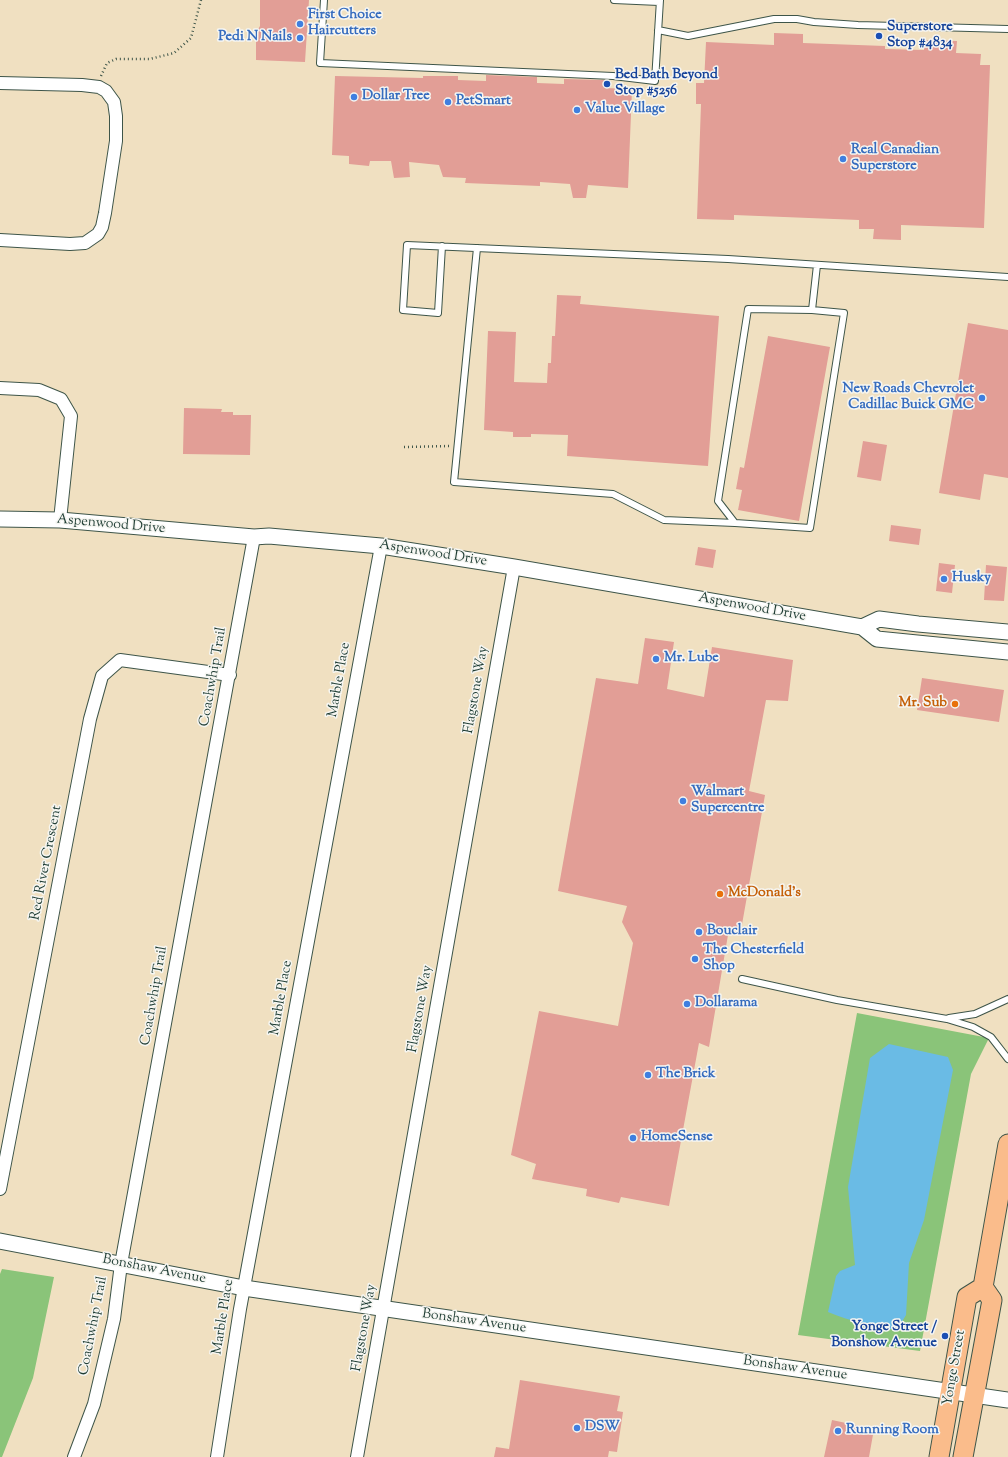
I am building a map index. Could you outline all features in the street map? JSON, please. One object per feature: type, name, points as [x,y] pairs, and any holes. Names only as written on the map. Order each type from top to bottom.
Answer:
[{"type":"main road","points":[[983,1287],[1008,1144]]},
{"type":"main road","name":"Yonge Street","points":[[939,1457],[967,1297],[983,1287],[992,1300],[963,1457]]},
{"type":"street","points":[[0,83],[82,85],[99,87],[106,91],[114,102],[116,116],[116,141],[105,213],[102,227],[98,234],[85,243],[70,244],[0,240]]},
{"type":"street","points":[[0,388],[39,390],[61,399],[71,416],[60,520]]},
{"type":"street","name":"Aspenwood Drive","points":[[0,519],[60,520],[254,537],[269,536],[381,546],[514,567],[862,627],[877,639],[1008,652]]},
{"type":"street","name":"Coachwhip Trail","points":[[74,1457],[94,1404],[114,1319],[121,1264],[230,675],[254,537]]},
{"type":"street","name":"Marble Place","points":[[217,1457],[244,1288],[381,546]]},
{"type":"street","name":"Flagstone Way","points":[[357,1457],[514,567]]},
{"type":"street","points":[[862,627],[879,619],[1008,632]]},
{"type":"street","name":"Red River Crescent","points":[[0,1189],[90,719],[102,676],[120,660],[230,675]]},
{"type":"street","name":"Bonshaw Avenue","points":[[0,1240],[244,1288],[1008,1400]]},
{"type":"lane","points":[[324,0],[320,63],[613,76],[655,80],[659,1],[614,0]]},
{"type":"lane","points":[[658,30],[688,36],[774,19],[797,19],[814,22],[858,25],[1008,29]]},
{"type":"lane","points":[[442,246],[438,313],[403,310],[407,245],[442,246],[714,259],[1008,277]]},
{"type":"lane","points":[[477,248],[454,482],[613,494],[664,520],[810,528],[844,313],[812,310],[748,308],[718,501],[734,523]]},
{"type":"lane","points":[[812,310],[817,265]]},
{"type":"lane","points":[[742,979],[837,1000],[947,1019],[973,1027],[991,1037],[1008,1059]]},
{"type":"lane","points":[[947,1019],[976,1014],[1008,999]]},
{"type":"path","points":[[99,87],[101,74],[107,63],[116,59],[150,59],[174,53],[180,48],[191,38],[201,0]]},
{"type":"path","points":[[404,447],[457,446]]},
{"type":"green space","points":[[857,1013],[989,1038],[971,1074],[920,1351],[798,1335]]},
{"type":"green space","points":[[2,1269],[54,1277],[33,1378],[2,1457],[0,1457],[0,1274]]},
{"type":"water","points":[[889,1044],[948,1057],[953,1070],[924,1220],[909,1263],[906,1315],[897,1330],[862,1323],[828,1312],[836,1276],[840,1271],[855,1265],[848,1187],[870,1058]]},
{"type":"building","points":[[260,0],[309,0],[305,62],[256,60],[256,33],[260,26]]},
{"type":"building","name":"Real Canadian Superstore","points":[[774,33],[803,34],[803,43],[885,46],[885,49],[924,50],[924,40],[957,41],[956,53],[981,54],[980,65],[990,65],[984,228],[901,225],[901,240],[873,239],[874,229],[859,229],[859,220],[734,215],[734,220],[697,219],[701,104],[696,104],[696,83],[704,83],[706,42],[774,45]]},
{"type":"building","points":[[486,75],[537,77],[537,83],[564,84],[564,79],[604,80],[604,88],[632,89],[628,188],[588,185],[586,198],[573,198],[570,184],[540,182],[540,186],[465,183],[466,178],[443,177],[439,165],[409,162],[410,177],[394,178],[391,161],[370,161],[369,166],[349,164],[349,156],[332,155],[335,76],[423,78],[423,76],[458,76],[458,80],[486,81]]},
{"type":"building","points":[[557,295],[581,296],[580,304],[719,316],[708,466],[567,456],[568,435],[531,434],[531,437],[513,437],[513,432],[484,430],[488,331],[516,332],[514,382],[547,383],[548,363],[551,363],[552,336],[555,336]]},
{"type":"building","name":"New Roads Chevrolet Cadillac Buick GMC","points":[[968,323],[1008,330],[1008,478],[984,474],[980,500],[939,493]]},
{"type":"building","points":[[768,336],[830,347],[799,521],[738,510],[742,490],[736,489],[740,467],[744,468]]},
{"type":"building","points":[[184,408],[222,409],[221,412],[233,412],[233,415],[251,415],[250,455],[183,454]]},
{"type":"building","points":[[863,441],[887,445],[881,481],[857,477]]},
{"type":"building","points":[[891,525],[921,529],[919,545],[889,541]]},
{"type":"building","points":[[698,547],[716,550],[713,568],[695,565]]},
{"type":"building","points":[[939,563],[955,565],[952,593],[936,591]]},
{"type":"building","points":[[986,565],[1007,567],[1004,601],[984,600]]},
{"type":"building","points":[[645,638],[674,642],[667,689],[704,697],[712,647],[793,660],[788,701],[766,700],[749,791],[765,795],[741,930],[729,929],[709,1047],[699,1043],[669,1206],[621,1197],[619,1203],[586,1196],[587,1189],[532,1179],[536,1164],[511,1155],[539,1011],[618,1026],[633,943],[622,922],[627,906],[558,891],[596,678],[638,684]]},
{"type":"building","points":[[922,678],[1004,690],[999,722],[917,710]]},
{"type":"building","points":[[520,1380],[620,1396],[617,1411],[623,1412],[617,1452],[609,1451],[608,1457],[494,1457],[496,1447],[509,1449]]},
{"type":"building","points":[[832,1420],[874,1429],[869,1457],[824,1457]]},
{"type":"place","name":"First Choice Haircutters","points":[[300,24]]},
{"type":"place","name":"Superstore Stop #4834","points":[[879,36]]},
{"type":"place","name":"Pedi N Nails","points":[[300,38]]},
{"type":"place","name":"Bed Bath Beyond Stop #5256","points":[[607,84]]},
{"type":"place","name":"Dollar Tree","points":[[354,97]]},
{"type":"place","name":"PetSmart","points":[[448,102]]},
{"type":"place","name":"Value Village","points":[[577,110]]},
{"type":"place","name":"Real Canadian Superstore","points":[[843,159]]},
{"type":"place","name":"New Roads Chevrolet Cadillac Buick GMC","points":[[982,398]]},
{"type":"place","name":"Husky","points":[[944,579]]},
{"type":"place","name":"Mr. Lube","points":[[656,659]]},
{"type":"place","name":"Mr. Sub","points":[[955,704]]},
{"type":"place","name":"Walmart Supercentre","points":[[683,801]]},
{"type":"place","name":"McDonald's","points":[[720,894]]},
{"type":"place","name":"Bouclair","points":[[699,932]]},
{"type":"place","name":"The Chesterfield Shop","points":[[695,959]]},
{"type":"place","name":"Dollarama","points":[[687,1004]]},
{"type":"place","name":"The Brick","points":[[648,1075]]},
{"type":"place","name":"HomeSense","points":[[633,1138]]},
{"type":"place","name":"Yonge Street / Bonshow Avenue","points":[[945,1336]]},
{"type":"place","name":"DSW","points":[[577,1428]]},
{"type":"place","name":"Running Room","points":[[838,1431]]}]
